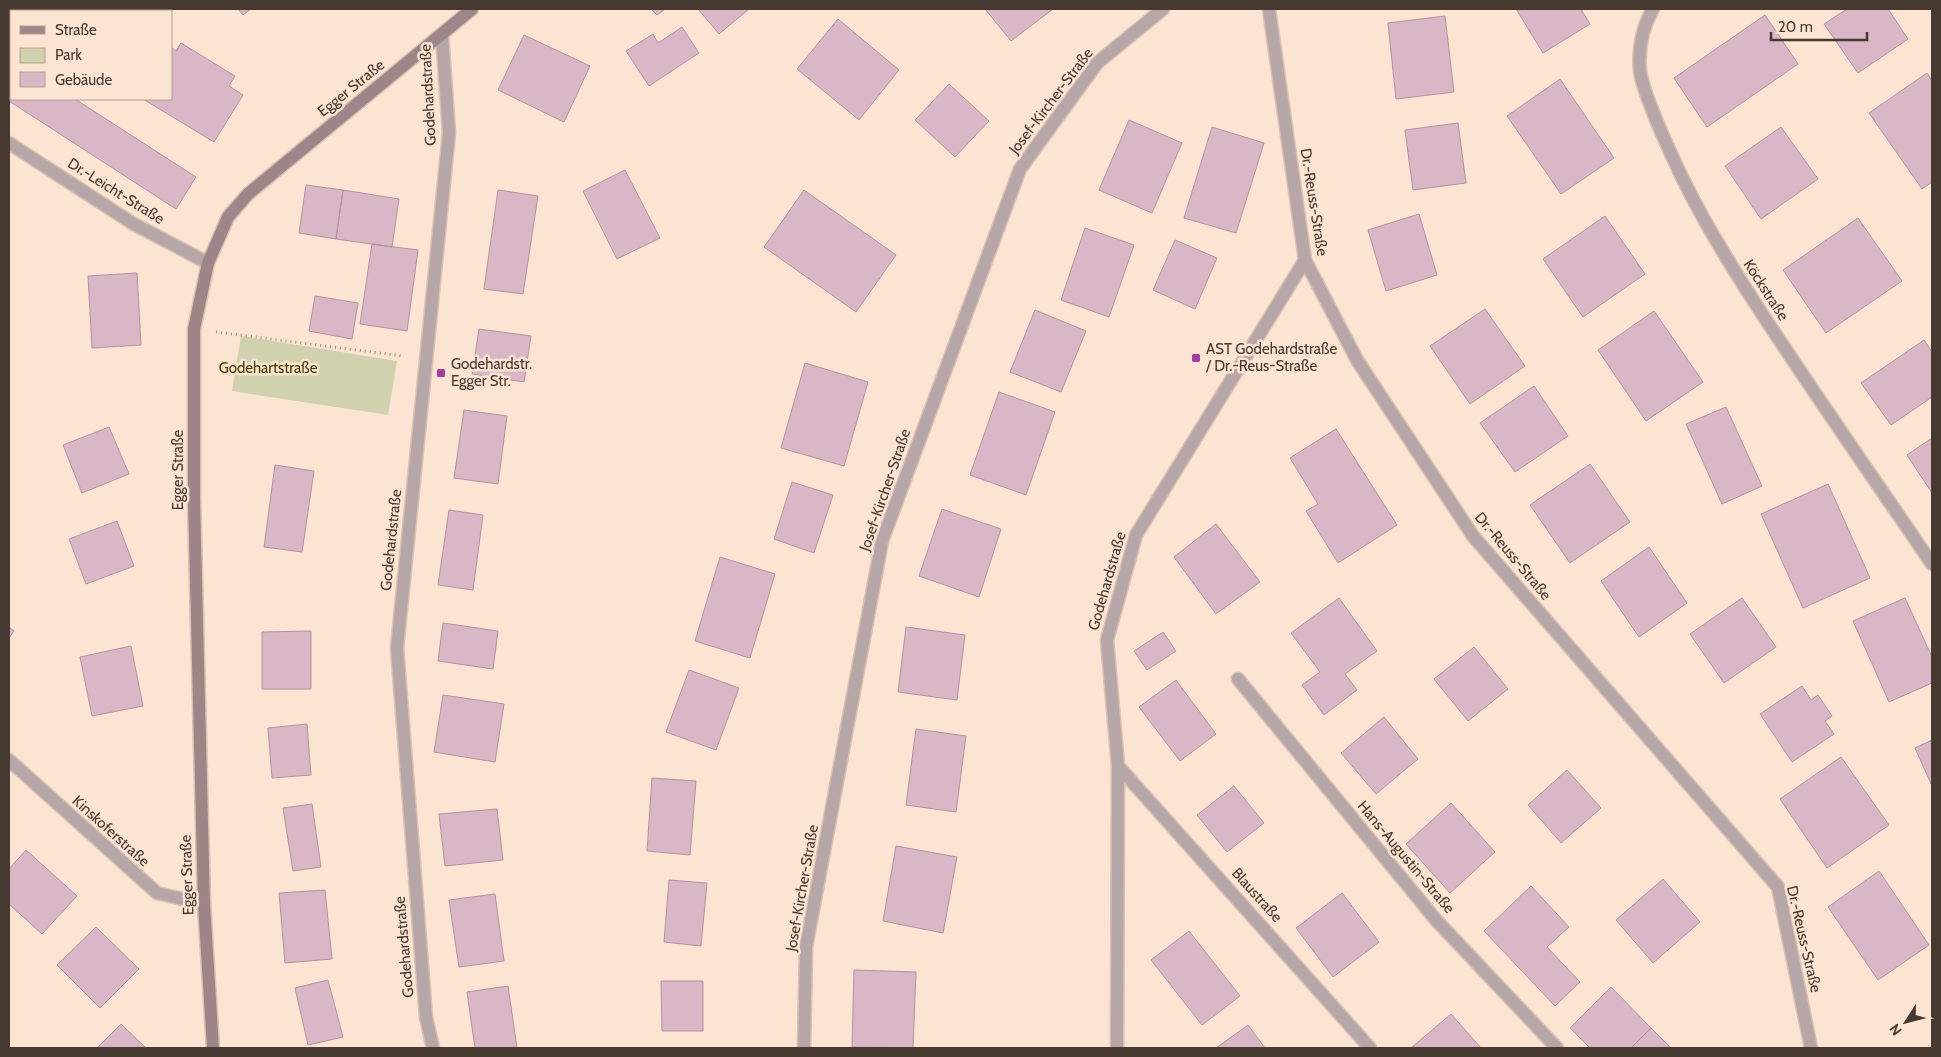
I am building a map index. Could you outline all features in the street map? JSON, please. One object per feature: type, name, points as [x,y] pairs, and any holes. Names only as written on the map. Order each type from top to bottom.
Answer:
[{"type":"street","name":"Egger Straße","points":[[213,1048],[204,904],[194,499],[194,329],[208,263],[228,217],[248,194],[329,125],[472,9]]},
{"type":"street","name":"Josef-Kircher-Straße","points":[[804,1048],[806,947],[882,541],[1020,169],[1097,63],[1164,9]]},
{"type":"street","name":"Dr.-Reuss-Straße","points":[[1269,9],[1306,260],[1357,360],[1473,536],[1778,887],[1812,1048]]},
{"type":"street","name":"Köckstraße","points":[[1653,9],[1644,25],[1640,50],[1640,72],[1659,128],[1685,186],[1719,247],[1932,564]]},
{"type":"street","name":"Godehardstraße","points":[[433,1048],[426,1017],[396,648],[449,133],[442,35]]},
{"type":"street","name":"Dr.-Leicht-Straße","points":[[9,143],[132,223],[208,263]]},
{"type":"street","name":"Godehardstraße","points":[[1117,1048],[1118,766],[1107,640],[1136,534],[1306,260]]},
{"type":"street","name":"Hans-Augustin-Straße","points":[[1238,679],[1436,920],[1558,1048]]},
{"type":"street","name":"Kinskoferstraße","points":[[9,760],[157,893],[204,904]]},
{"type":"street","name":"Blaustraße","points":[[1118,766],[1370,1048]]},
{"type":"path","points":[[194,329],[426,360]]},
{"type":"green space","name":"Godehartstraße","points":[[241,336],[397,361],[388,415],[232,391]]},
{"type":"building","points":[[137,9],[140,10],[52,10]]},
{"type":"building","points":[[238,9],[251,9],[243,15]]},
{"type":"building","points":[[651,9],[665,9],[657,15]]},
{"type":"building","points":[[698,9],[749,9],[719,34]]},
{"type":"building","points":[[985,9],[1053,9],[1011,41]]},
{"type":"building","points":[[1516,9],[1581,9],[1590,24],[1543,53]]},
{"type":"building","points":[[1847,9],[1888,9],[1908,39],[1858,73],[1824,24]]},
{"type":"building","points":[[1765,15],[1798,64],[1707,127],[1674,78]]},
{"type":"building","points":[[1445,16],[1454,92],[1396,99],[1388,23]]},
{"type":"building","points":[[838,19],[899,70],[859,120],[797,69]]},
{"type":"building","points":[[682,27],[699,53],[649,86],[626,51],[653,34],[658,43]]},
{"type":"building","points":[[524,35],[590,66],[564,122],[498,90]]},
{"type":"building","points":[[181,43],[235,76],[229,86],[243,95],[214,142],[145,100],[172,100],[172,48],[176,51]]},
{"type":"building","points":[[1927,73],[1932,81],[1932,182],[1922,189],[1869,113]]},
{"type":"building","points":[[1560,79],[1614,158],[1561,194],[1507,116]]},
{"type":"building","points":[[949,84],[989,121],[955,157],[915,120]]},
{"type":"building","points":[[10,95],[10,100],[77,100],[196,177],[176,209],[9,101]]},
{"type":"building","points":[[1129,120],[1182,143],[1152,213],[1099,190]]},
{"type":"building","points":[[1458,123],[1466,183],[1413,190],[1405,130]]},
{"type":"building","points":[[1212,127],[1264,143],[1236,233],[1184,218]]},
{"type":"building","points":[[1781,127],[1818,179],[1761,219],[1725,166]]},
{"type":"building","points":[[625,170],[660,238],[617,259],[583,191]]},
{"type":"building","points":[[306,185],[343,190],[336,239],[299,233]]},
{"type":"building","points":[[343,190],[399,199],[392,247],[336,239]]},
{"type":"building","points":[[498,190],[538,196],[523,294],[484,289]]},
{"type":"building","points":[[804,190],[896,255],[856,312],[764,247]]},
{"type":"building","points":[[1419,214],[1437,275],[1386,291],[1368,230]]},
{"type":"building","points":[[1605,216],[1645,274],[1583,317],[1543,259]]},
{"type":"building","points":[[1858,218],[1902,281],[1826,333],[1783,270]]},
{"type":"building","points":[[1085,228],[1134,245],[1109,317],[1061,300]]},
{"type":"building","points":[[1175,240],[1217,258],[1195,309],[1153,290]]},
{"type":"building","points":[[372,244],[418,250],[407,331],[360,324]]},
{"type":"building","points":[[137,273],[141,345],[92,348],[88,276]]},
{"type":"building","points":[[315,296],[358,303],[352,339],[309,331]]},
{"type":"building","points":[[1485,309],[1525,366],[1470,404],[1430,346]]},
{"type":"building","points":[[1035,310],[1086,331],[1061,392],[1010,372]]},
{"type":"building","points":[[1654,311],[1703,382],[1646,421],[1598,350]]},
{"type":"building","points":[[479,329],[531,336],[524,382],[472,374]]},
{"type":"building","points":[[1924,340],[1932,352],[1932,397],[1891,425],[1861,383]]},
{"type":"building","points":[[805,363],[868,382],[844,466],[781,448]]},
{"type":"building","points":[[1534,386],[1568,436],[1515,472],[1480,423]]},
{"type":"building","points":[[999,392],[1055,412],[1026,495],[970,475]]},
{"type":"building","points":[[1726,407],[1762,486],[1722,504],[1686,424]]},
{"type":"building","points":[[464,410],[507,416],[498,484],[454,478]]},
{"type":"building","points":[[109,427],[129,474],[82,493],[63,445]]},
{"type":"building","points":[[1336,429],[1397,525],[1338,563],[1306,511],[1318,504],[1290,458]]},
{"type":"building","points":[[1932,438],[1932,493],[1907,455]]},
{"type":"building","points":[[1590,464],[1630,522],[1570,563],[1530,505]]},
{"type":"building","points":[[275,465],[314,471],[302,552],[264,547]]},
{"type":"building","points":[[792,482],[833,495],[814,553],[774,539]]},
{"type":"building","points":[[1828,484],[1870,578],[1803,608],[1761,514]]},
{"type":"building","points":[[942,509],[1001,529],[979,597],[919,576]]},
{"type":"building","points":[[449,510],[483,515],[473,590],[438,585]]},
{"type":"building","points":[[117,521],[134,566],[86,584],[69,539]]},
{"type":"building","points":[[1216,524],[1260,582],[1216,614],[1174,557]]},
{"type":"building","points":[[1649,547],[1687,603],[1639,637],[1601,581]]},
{"type":"building","points":[[720,557],[775,574],[750,658],[695,641]]},
{"type":"building","points":[[1339,598],[1377,651],[1345,674],[1357,690],[1324,715],[1302,685],[1320,672],[1291,633]]},
{"type":"building","points":[[1742,598],[1776,647],[1724,683],[1690,634]]},
{"type":"building","points":[[1905,598],[1932,657],[1932,683],[1889,702],[1853,621]]},
{"type":"building","points":[[443,623],[498,631],[493,669],[438,661]]},
{"type":"building","points":[[9,627],[14,631],[9,638]]},
{"type":"building","points":[[906,627],[965,635],[957,700],[898,692]]},
{"type":"building","points":[[311,631],[311,689],[262,689],[262,632]]},
{"type":"building","points":[[1163,632],[1176,651],[1147,670],[1134,651]]},
{"type":"building","points":[[131,646],[143,706],[92,716],[80,657]]},
{"type":"building","points":[[1474,647],[1508,689],[1468,721],[1434,679]]},
{"type":"building","points":[[689,670],[739,688],[716,750],[666,732]]},
{"type":"building","points":[[1176,680],[1216,734],[1180,761],[1139,707]]},
{"type":"building","points":[[1802,686],[1811,700],[1818,695],[1832,716],[1825,721],[1834,734],[1792,762],[1760,714]]},
{"type":"building","points":[[443,695],[504,704],[495,762],[434,752]]},
{"type":"building","points":[[1384,717],[1418,759],[1376,794],[1341,753]]},
{"type":"building","points":[[307,724],[311,775],[272,778],[268,728]]},
{"type":"building","points":[[916,729],[966,736],[956,812],[906,805]]},
{"type":"building","points":[[1932,740],[1932,786],[1915,748]]},
{"type":"building","points":[[1841,757],[1889,825],[1827,868],[1780,799]]},
{"type":"building","points":[[1567,770],[1601,808],[1561,843],[1528,805]]},
{"type":"building","points":[[652,778],[696,781],[690,855],[647,851]]},
{"type":"building","points":[[1234,786],[1264,823],[1227,852],[1197,815]]},
{"type":"building","points":[[1451,803],[1495,852],[1450,893],[1406,844]]},
{"type":"building","points":[[312,804],[321,867],[293,871],[283,808]]},
{"type":"building","points":[[497,809],[503,860],[445,866],[439,814]]},
{"type":"building","points":[[896,846],[957,857],[943,933],[883,921]]},
{"type":"building","points":[[26,850],[77,896],[42,934],[9,904],[9,869]]},
{"type":"building","points":[[1879,871],[1929,945],[1878,980],[1828,907]]},
{"type":"building","points":[[1663,879],[1700,922],[1653,963],[1616,920]]},
{"type":"building","points":[[669,880],[707,883],[701,946],[664,942]]},
{"type":"building","points":[[1531,886],[1569,927],[1547,947],[1580,982],[1555,1006],[1484,931]]},
{"type":"building","points":[[325,890],[332,959],[285,963],[279,893]]},
{"type":"building","points":[[1342,893],[1379,942],[1333,977],[1296,928]]},
{"type":"building","points":[[495,894],[504,961],[459,967],[449,900]]},
{"type":"building","points":[[96,927],[139,969],[100,1008],[57,965]]},
{"type":"building","points":[[1189,931],[1240,996],[1202,1025],[1151,960]]},
{"type":"building","points":[[854,970],[916,972],[913,1048],[852,1047]]},
{"type":"building","points":[[328,980],[343,1037],[308,1045],[295,988]]},
{"type":"building","points":[[661,981],[703,981],[703,1031],[662,1031]]},
{"type":"building","points":[[508,986],[517,1048],[475,1048],[467,992]]},
{"type":"building","points":[[1611,987],[1651,1028],[1631,1048],[1590,1048],[1570,1028]]},
{"type":"building","points":[[1451,1014],[1481,1048],[1411,1048]]},
{"type":"building","points":[[121,1024],[146,1048],[97,1048]]},
{"type":"building","points":[[1248,1025],[1265,1048],[1216,1048]]},
{"type":"building","points":[[1651,1028],[1671,1048],[1631,1048]]},
{"type":"place","name":"AST Godehardstraße / Dr.-Reus-Straße","points":[[1196,358]]},
{"type":"place","name":"Godehardstr. Egger Str.","points":[[441,373]]}]
